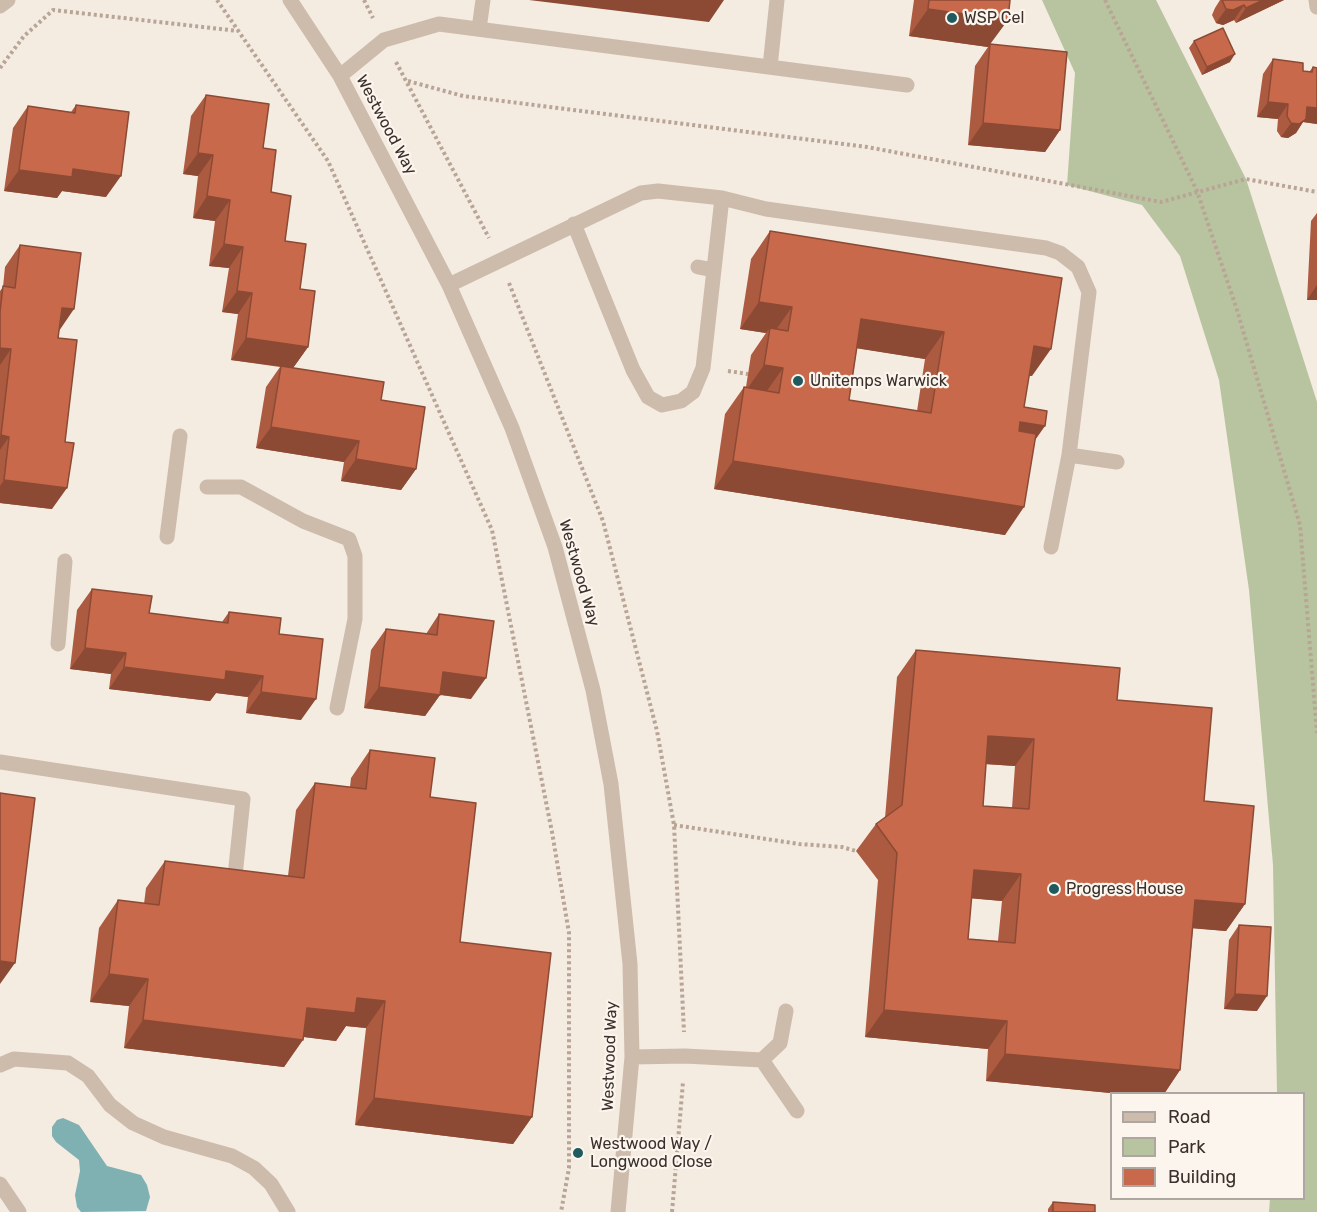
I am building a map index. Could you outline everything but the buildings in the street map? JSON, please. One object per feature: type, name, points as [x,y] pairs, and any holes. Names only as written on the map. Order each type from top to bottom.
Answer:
[{"type":"street","points":[[0,6],[8,0]]},
{"type":"street","name":"Westwood Way","points":[[290,0],[340,76],[449,285],[512,428],[555,547],[593,690],[611,784],[622,873],[630,964],[632,1057],[618,1212]]},
{"type":"street","points":[[479,29],[483,0]]},
{"type":"street","points":[[770,67],[777,0]]},
{"type":"street","points":[[1316,0],[1317,7]]},
{"type":"street","points":[[340,76],[384,40],[439,24],[907,85]]},
{"type":"street","points":[[449,285],[641,193],[658,191],[722,198],[766,209],[1046,248],[1070,259],[1084,276],[1089,291],[1069,455],[1051,547]]},
{"type":"street","points":[[574,224],[626,373],[648,397],[662,405],[681,401],[693,392],[703,368],[722,198]]},
{"type":"street","points":[[698,267],[714,270]]},
{"type":"street","points":[[168,537],[180,436]]},
{"type":"street","points":[[1069,455],[1117,462]]},
{"type":"street","points":[[207,488],[241,487],[303,521],[349,539],[355,556],[355,619],[337,708]]},
{"type":"street","points":[[58,644],[65,561]]},
{"type":"street","points":[[0,762],[243,799],[235,876]]},
{"type":"street","points":[[632,1057],[685,1056],[762,1060],[780,1043],[786,1011]]},
{"type":"street","points":[[0,1065],[14,1059],[68,1063],[87,1076],[110,1105],[133,1123],[164,1137],[232,1156],[254,1168],[271,1184],[288,1212]]},
{"type":"street","points":[[762,1060],[797,1111]]},
{"type":"street","points":[[0,1184],[19,1212]]},
{"type":"path","points":[[217,0],[328,161],[492,530],[552,832],[569,933],[567,1042],[569,1168],[561,1212]]},
{"type":"path","points":[[1105,0],[1197,191],[1237,310],[1300,525],[1317,733]]},
{"type":"path","points":[[0,68],[24,36],[52,10],[239,31]]},
{"type":"path","points":[[407,81],[463,96],[867,147],[1161,202],[1246,179],[1317,192]]},
{"type":"path","points":[[674,825],[799,844],[842,847],[856,851]]},
{"type":"green space","points":[[1042,0],[1156,0],[1246,179],[1317,402],[1317,1212],[1269,1212],[1270,1200],[1305,1200],[1305,1092],[1277,1092],[1273,865],[1249,590],[1219,380],[1180,256],[1142,205],[1067,185],[1075,73]]},
{"type":"water","points":[[63,1118],[79,1125],[107,1166],[141,1175],[150,1197],[146,1211],[81,1212],[77,1207],[75,1195],[80,1171],[79,1160],[56,1142],[52,1136],[52,1127],[57,1120]]},
{"type":"place","name":"WSP Cel","points":[[952,18]]},
{"type":"place","name":"Unitemps Warwick","points":[[798,381]]},
{"type":"place","name":"Progress House","points":[[1054,889]]},
{"type":"place","name":"Westwood Way / Longwood Close","points":[[578,1153]]}]
